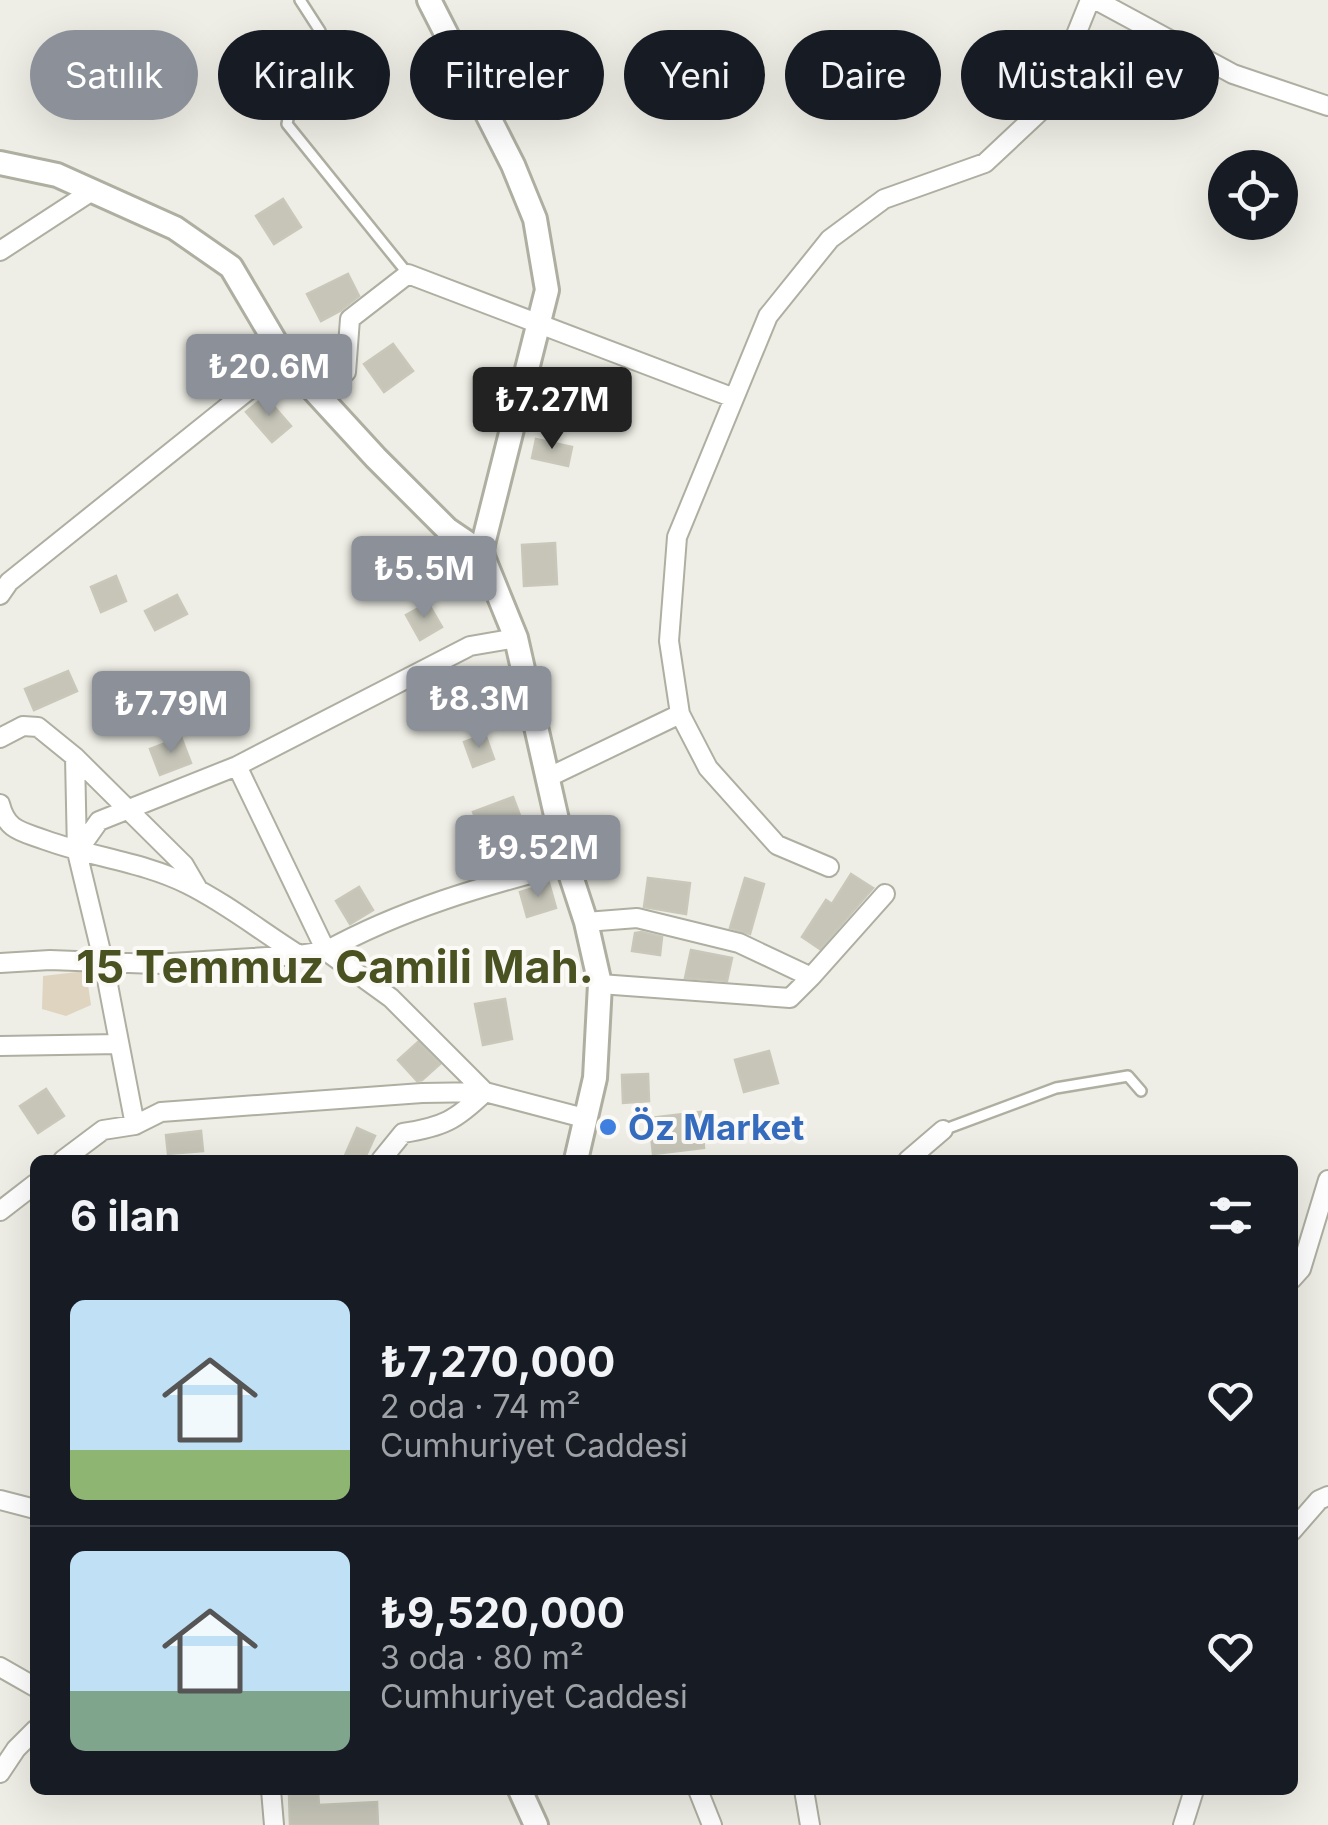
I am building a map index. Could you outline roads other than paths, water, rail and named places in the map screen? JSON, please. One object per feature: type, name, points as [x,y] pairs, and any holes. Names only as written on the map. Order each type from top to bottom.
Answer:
[{"type":"street","points":[[429,0],[500,135],[534,220],[547,290],[481,552]]},
{"type":"street","points":[[830,867],[778,845],[708,768],[680,714],[669,642],[676,537],[768,316],[830,239],[884,200],[985,163],[1048,104],[1093,0],[1233,74],[1328,106]]},
{"type":"street","points":[[0,164],[57,175],[175,228],[230,266],[286,360],[446,529],[481,552],[516,638],[567,864],[600,984],[594,1078],[577,1155]]},
{"type":"street","points":[[0,251],[92,191]]},
{"type":"street","points":[[319,394],[346,372],[350,319],[408,274],[734,398]]},
{"type":"street","points":[[0,595],[9,582],[286,360]]},
{"type":"street","points":[[77,852],[99,821],[237,766],[470,646],[516,638]]},
{"type":"street","points":[[547,778],[680,714]]},
{"type":"street","points":[[0,738],[23,726],[38,726],[75,757],[184,865],[201,893]]},
{"type":"street","points":[[75,757],[77,852],[104,964],[134,1125]]},
{"type":"street","points":[[237,766],[326,951],[391,998],[485,1092]]},
{"type":"street","points":[[1,814],[16,830],[186,884],[299,956]]},
{"type":"street","points":[[0,963],[50,960],[104,964],[299,956],[326,951],[377,923],[474,889],[567,864]]},
{"type":"street","points":[[600,984],[790,998],[885,894]]},
{"type":"street","points":[[586,922],[637,918],[739,944],[810,977]]},
{"type":"street","points":[[0,1046],[119,1044]]},
{"type":"street","points":[[386,1155],[404,1133],[430,1129],[460,1116],[485,1092]]},
{"type":"street","points":[[70,1155],[104,1130],[134,1125],[161,1112],[422,1093],[485,1092],[584,1118]]},
{"type":"street","points":[[914,1155],[943,1130]]},
{"type":"street","points":[[1298,1273],[1328,1180]]},
{"type":"street","points":[[0,1211],[30,1188]]},
{"type":"street","points":[[1298,1523],[1319,1500],[1328,1496]]},
{"type":"street","points":[[0,1500],[30,1509]]},
{"type":"street","points":[[0,1666],[30,1684]]},
{"type":"street","points":[[0,1773],[30,1735]]},
{"type":"street","points":[[272,1795],[274,1825]]},
{"type":"street","points":[[700,1795],[712,1825]]},
{"type":"street","points":[[805,1795],[810,1825]]},
{"type":"street","points":[[1183,1825],[1192,1795]]},
{"type":"lane","points":[[300,0],[320,30],[323,57],[290,102],[287,124],[408,274]]},
{"type":"lane","points":[[943,1130],[1056,1088],[1128,1076],[1141,1091]]},
{"type":"place","name":"Öz Market","points":[[608,1127]]},
{"type":"district","name":"15 Temmuz Camili Mah.","points":[[335,966]]}]
